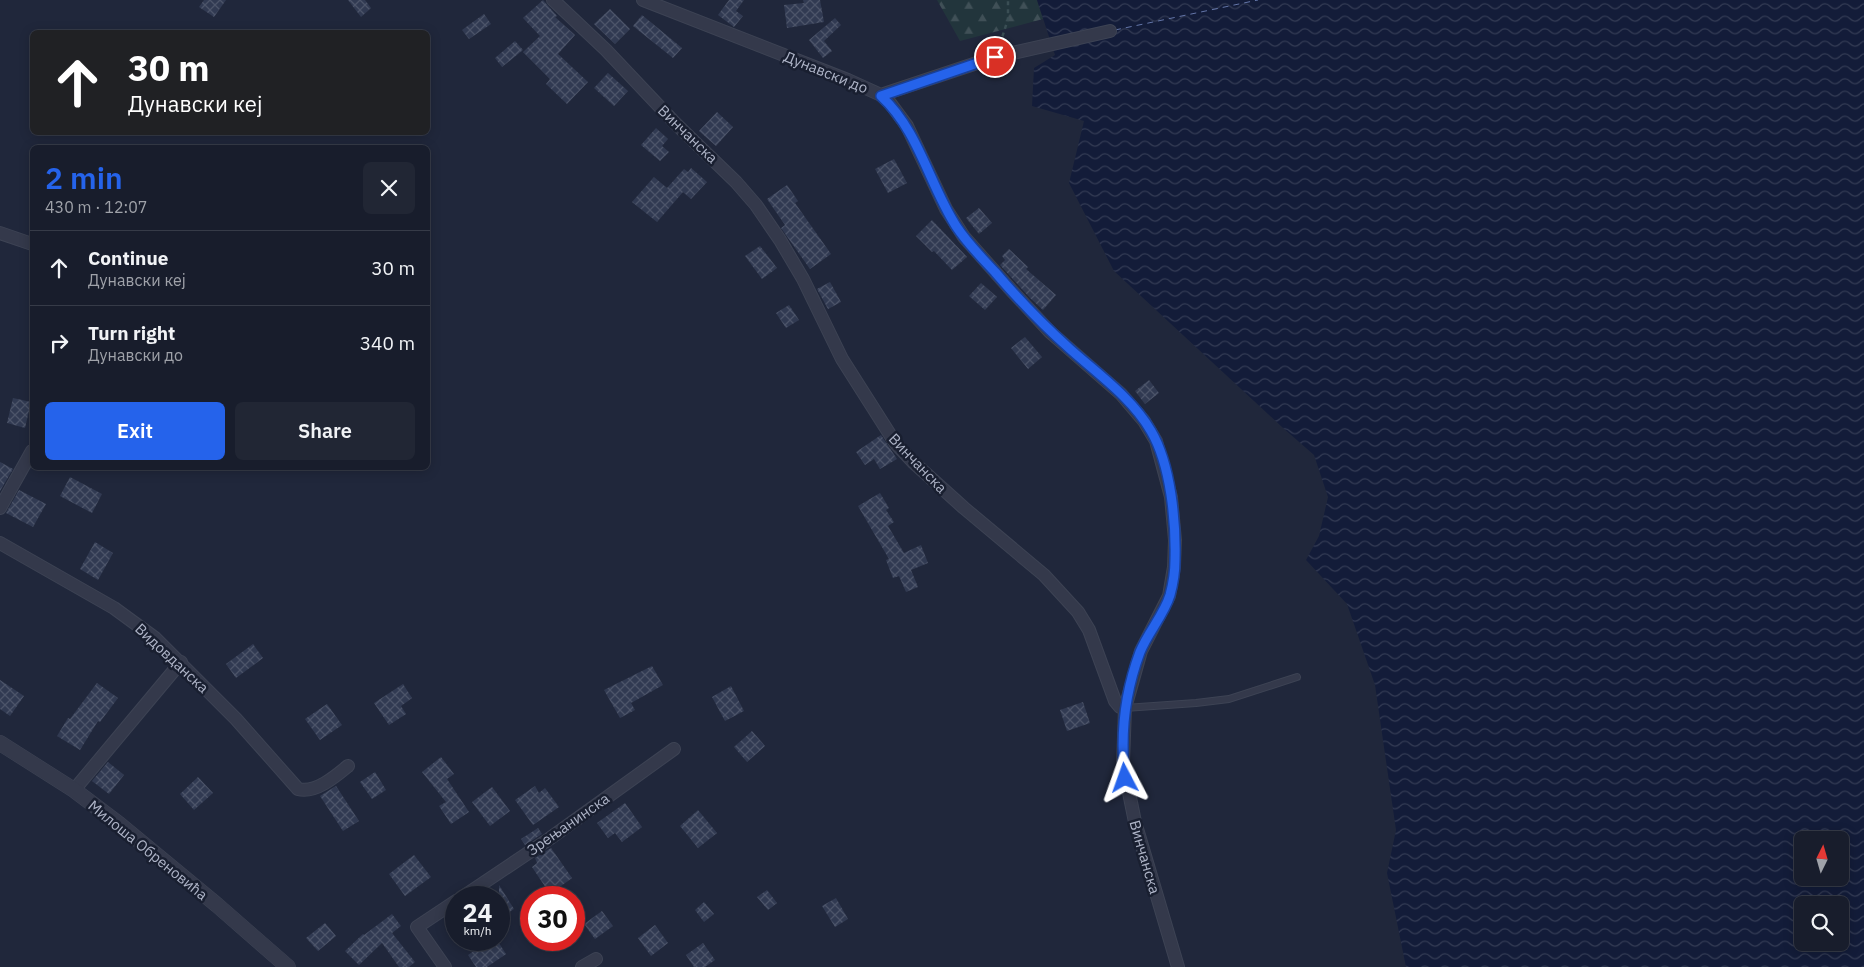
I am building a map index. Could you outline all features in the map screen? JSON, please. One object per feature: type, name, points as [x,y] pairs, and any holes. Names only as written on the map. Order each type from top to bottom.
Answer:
[{"type":"street","name":"Винчанска","points":[[554,0],[606,50],[675,123],[736,182],[756,205],[804,280],[842,359],[896,444],[964,508],[1038,570],[1078,612],[1089,630],[1115,701],[1125,708],[1123,735],[1125,778],[1135,822],[1178,967]]},
{"type":"street","name":"Дунавски до","points":[[643,0],[848,80],[881,96],[995,57],[1110,31]]},
{"type":"street","points":[[881,96],[890,103],[907,126],[946,209],[964,237],[1050,332],[1120,394],[1144,421],[1156,441],[1172,497],[1175,540],[1174,567],[1170,596],[1141,651],[1125,708]]},
{"type":"street","points":[[0,233],[30,243]]},
{"type":"street","points":[[0,508],[30,456]]},
{"type":"street","name":"Видовданска","points":[[0,543],[114,608],[155,638],[236,719],[294,787],[303,790],[315,787],[348,766]]},
{"type":"street","points":[[74,790],[181,662]]},
{"type":"street","name":"Милоша Обреновића","points":[[0,743],[74,790],[119,824],[202,892],[288,967]]},
{"type":"street","name":"Зрењанинска","points":[[479,886],[549,839],[674,749]]},
{"type":"street","points":[[445,908],[417,927],[445,967]]},
{"type":"street","points":[[582,967],[596,958]]},
{"type":"lane","points":[[1125,708],[1229,699],[1296,677]]},
{"type":"path","points":[[995,57],[1008,19],[1008,0]]},
{"type":"green space","points":[[937,0],[1037,0],[1043,19],[960,41]]},
{"type":"water","points":[[1037,0],[1864,0],[1864,967],[1406,967],[1387,873],[1396,830],[1375,685],[1347,604],[1306,560],[1319,536],[1328,497],[1314,455],[1114,271],[1069,183],[1084,121],[1032,106],[1034,68],[1055,55]]},
{"type":"building","points":[[204,0],[226,0],[214,17],[199,7]]},
{"type":"building","points":[[348,0],[365,0],[371,8],[361,17]]},
{"type":"building","points":[[543,0],[557,16],[555,17],[575,35],[558,54],[588,82],[567,104],[546,84],[550,79],[523,52],[540,36],[523,18]]},
{"type":"building","points":[[729,0],[744,0],[736,11],[743,16],[734,27],[718,15]]},
{"type":"building","points":[[803,0],[820,0],[824,22],[787,28],[784,5],[804,3]]},
{"type":"building","points":[[610,9],[630,29],[615,44],[594,24]]},
{"type":"building","points":[[484,14],[491,24],[469,39],[462,30]]},
{"type":"building","points":[[642,15],[682,48],[673,58],[633,26]]},
{"type":"building","points":[[835,18],[841,25],[824,41],[832,51],[823,58],[809,40]]},
{"type":"building","points":[[515,41],[523,50],[502,67],[495,58]]},
{"type":"building","points":[[608,73],[628,91],[614,106],[594,88]]},
{"type":"building","points":[[717,112],[733,127],[716,146],[699,131]]},
{"type":"building","points":[[656,128],[668,139],[662,146],[669,152],[660,161],[641,145]]},
{"type":"building","points":[[894,159],[907,183],[888,193],[875,169]]},
{"type":"building","points":[[691,168],[707,182],[691,199],[683,192],[657,222],[632,202],[654,177],[667,188],[684,169],[688,172]]},
{"type":"building","points":[[787,185],[798,201],[795,203],[831,254],[810,269],[781,228],[785,225],[767,199]]},
{"type":"building","points":[[979,208],[992,223],[979,234],[966,218]]},
{"type":"building","points":[[932,220],[967,257],[952,270],[916,236]]},
{"type":"building","points":[[760,246],[777,268],[762,279],[745,256]]},
{"type":"building","points":[[1009,249],[1028,267],[1026,269],[1056,295],[1043,310],[1000,265],[1005,260],[1002,256]]},
{"type":"building","points":[[830,282],[841,302],[828,309],[817,289]]},
{"type":"building","points":[[981,283],[997,297],[985,310],[969,296]]},
{"type":"building","points":[[789,305],[799,320],[786,328],[776,313]]},
{"type":"building","points":[[1025,337],[1042,357],[1028,369],[1011,348]]},
{"type":"building","points":[[1149,380],[1159,393],[1145,404],[1135,391]]},
{"type":"building","points":[[13,398],[30,402],[25,428],[7,423]]},
{"type":"building","points":[[881,435],[897,459],[880,469],[874,459],[865,465],[856,452]]},
{"type":"building","points":[[0,462],[13,469],[0,491]]},
{"type":"building","points":[[70,477],[102,494],[92,513],[60,496]]},
{"type":"building","points":[[19,490],[46,504],[33,527],[6,513]]},
{"type":"building","points":[[880,493],[889,508],[886,510],[894,522],[888,526],[904,553],[921,545],[928,563],[911,570],[918,587],[906,592],[899,576],[893,578],[886,560],[889,559],[858,506]]},
{"type":"building","points":[[95,542],[113,553],[98,580],[80,569]]},
{"type":"building","points":[[253,644],[263,658],[236,678],[226,664]]},
{"type":"building","points":[[652,666],[663,685],[631,703],[635,710],[620,718],[604,690]]},
{"type":"building","points":[[0,680],[24,696],[10,716],[0,709]]},
{"type":"building","points":[[97,683],[118,698],[100,722],[98,721],[80,750],[57,736],[68,718],[70,719]]},
{"type":"building","points":[[403,684],[412,698],[401,706],[406,714],[389,725],[374,703]]},
{"type":"building","points":[[731,686],[744,711],[725,721],[712,697]]},
{"type":"building","points":[[1083,702],[1090,723],[1067,731],[1060,710]]},
{"type":"building","points":[[327,704],[342,725],[320,740],[305,719]]},
{"type":"building","points":[[752,731],[765,746],[747,762],[734,747]]},
{"type":"building","points":[[441,757],[454,774],[447,779],[469,812],[451,824],[439,806],[446,802],[422,772]]},
{"type":"building","points":[[108,762],[124,775],[109,794],[92,781]]},
{"type":"building","points":[[375,772],[386,790],[372,799],[360,782]]},
{"type":"building","points":[[198,777],[213,793],[194,810],[180,794]]},
{"type":"building","points":[[336,786],[359,821],[343,831],[320,796]]},
{"type":"building","points":[[535,786],[539,793],[545,788],[559,807],[533,825],[515,800]]},
{"type":"building","points":[[492,787],[510,811],[490,826],[472,802]]},
{"type":"building","points":[[625,803],[642,827],[622,842],[615,833],[608,838],[597,823]]},
{"type":"building","points":[[698,810],[717,833],[698,848],[680,826]]},
{"type":"building","points":[[538,828],[542,834],[525,845],[521,839]]},
{"type":"building","points":[[551,848],[572,878],[561,886],[545,886],[532,867],[537,863],[535,858]]},
{"type":"building","points":[[414,855],[431,877],[405,896],[389,874]]},
{"type":"building","points":[[767,890],[777,903],[768,910],[757,897]]},
{"type":"building","points":[[836,898],[848,919],[835,927],[822,906]]},
{"type":"building","points":[[704,902],[714,914],[704,922],[695,910]]},
{"type":"building","points":[[510,903],[514,909],[510,912]]},
{"type":"building","points":[[602,911],[613,926],[595,939],[585,923]]},
{"type":"building","points":[[392,914],[401,926],[392,933],[415,962],[409,967],[399,967],[382,943],[359,965],[345,951],[363,934]]},
{"type":"building","points":[[325,923],[336,936],[318,951],[306,938]]},
{"type":"building","points":[[655,925],[668,943],[651,956],[638,938]]},
{"type":"building","points":[[703,943],[715,960],[705,967],[694,967],[686,955]]},
{"type":"building","points":[[474,951],[504,951],[506,954],[487,967],[476,967],[468,955]]},
{"type":"ferry route","points":[[1115,30],[1258,0]]},
{"type":"route","points":[[995,57],[881,96],[890,103],[907,126],[946,209],[964,237],[1050,332],[1120,394],[1144,421],[1156,441],[1172,497],[1175,540],[1174,574],[1170,596],[1141,651],[1125,708],[1123,764],[1125,778]]}]
